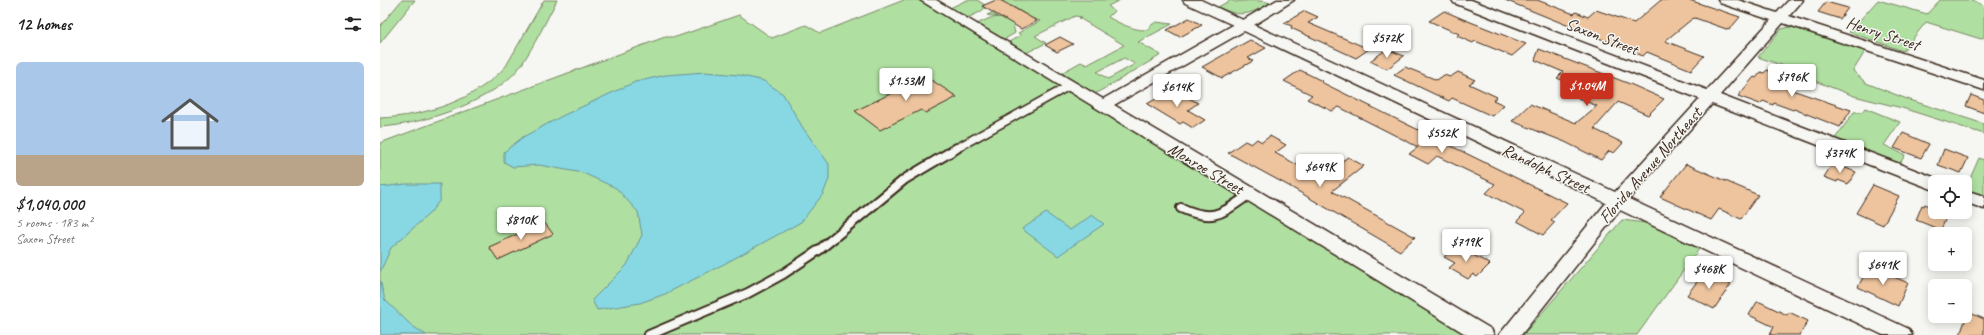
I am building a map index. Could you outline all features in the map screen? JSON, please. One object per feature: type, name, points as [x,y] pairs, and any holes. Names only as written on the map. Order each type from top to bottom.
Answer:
[{"type":"street","name":"Monroe Street","points":[[927,0],[1484,335]]},
{"type":"street","name":"Randolph Street","points":[[1190,0],[1902,335]]},
{"type":"street","points":[[1102,106],[1287,0]]},
{"type":"street","name":"Saxon Street","points":[[1459,0],[1928,181]]},
{"type":"street","name":"Henry Street","points":[[1725,0],[1984,85]]},
{"type":"street","name":"Florida Avenue Northeast","points":[[1509,335],[1617,201],[1796,0]]},
{"type":"street","points":[[1972,199],[1984,203]]},
{"type":"lane","points":[[649,335],[748,293],[783,274],[819,250],[885,194],[916,172],[1069,86]]},
{"type":"lane","points":[[1181,208],[1199,216],[1210,217],[1221,214],[1250,194]]},
{"type":"green space","points":[[402,0],[415,0],[380,43],[380,26]]},
{"type":"green space","points":[[544,0],[557,0],[522,64],[511,77],[496,89],[478,99],[437,116],[397,125],[380,127],[380,118],[397,117],[431,110],[480,89],[506,66]]},
{"type":"green space","points":[[904,0],[927,0],[1484,335],[380,335],[380,143],[665,37],[676,37],[739,15],[772,38],[806,25],[820,33]]},
{"type":"green space","points":[[967,0],[977,0],[985,5],[985,8],[967,18],[950,8]]},
{"type":"green space","points":[[1001,0],[1120,0],[1108,6],[1114,11],[1108,17],[1117,22],[1140,30],[1150,29],[1150,26],[1156,22],[1172,24],[1138,42],[1161,55],[1095,94],[1063,74],[1063,72],[1081,62],[1087,65],[1124,45],[1079,18],[1082,17],[1075,16],[1035,36],[1046,43],[1026,53],[1009,42],[1021,35],[1018,33],[1040,21],[1031,18],[1012,6],[994,14],[998,17],[987,15],[1001,9],[1006,4]],"holes":[[[1124,58],[1135,64],[1108,79],[1097,72]]]},
{"type":"green space","points":[[1231,0],[1236,2],[1263,1],[1270,3],[1245,14],[1233,13],[1218,7]]},
{"type":"green space","points":[[1878,0],[1927,14],[1940,0],[1968,0],[1981,4],[1984,8],[1984,37],[1981,39],[1926,22],[1903,51],[1849,32]]},
{"type":"green space","points":[[1005,17],[1016,24],[1013,25],[1015,33],[1005,39],[1002,39],[977,24],[990,18]]},
{"type":"green space","points":[[1790,27],[1803,29],[1866,50],[1853,71],[1866,83],[1907,99],[1984,124],[1984,134],[1902,108],[1854,96],[1799,75],[1795,70],[1758,57],[1781,29]]},
{"type":"green space","points":[[1865,108],[1900,122],[1884,145],[1905,155],[1899,165],[1834,140],[1854,112],[1862,112]]},
{"type":"green space","points":[[1979,158],[1984,160],[1984,198],[1972,193],[1972,175]]},
{"type":"green space","points":[[1622,220],[1646,223],[1699,249],[1637,335],[1523,335]]},
{"type":"water","points":[[705,72],[739,75],[764,81],[783,94],[803,128],[829,164],[829,179],[823,194],[801,222],[724,264],[665,294],[640,303],[597,310],[592,300],[627,265],[642,235],[638,212],[616,188],[583,173],[539,165],[513,167],[504,162],[504,152],[523,137],[562,116],[635,82],[666,75]]},
{"type":"water","points":[[406,184],[440,184],[440,200],[430,213],[391,248],[380,272],[380,187]]},
{"type":"water","points":[[1046,213],[1070,230],[1092,215],[1104,224],[1058,256],[1022,229]]},
{"type":"water","points":[[380,280],[385,300],[411,325],[426,335],[380,335]]},
{"type":"building","points":[[996,0],[1000,0],[1037,21],[1021,29],[982,6]]},
{"type":"building","points":[[1505,0],[1537,0],[1574,14],[1576,12],[1588,17],[1596,10],[1634,23],[1661,0],[1689,0],[1740,17],[1729,30],[1695,18],[1665,41],[1704,56],[1691,70],[1647,52],[1643,56]]},
{"type":"building","points":[[1826,2],[1848,8],[1840,19],[1818,12]]},
{"type":"building","points":[[1305,11],[1318,17],[1308,23],[1369,49],[1356,58],[1291,28],[1292,26],[1284,23]]},
{"type":"building","points":[[1444,11],[1526,44],[1512,56],[1475,41],[1473,43],[1457,36],[1459,34],[1429,21]]},
{"type":"building","points":[[1189,18],[1202,25],[1180,37],[1167,30]]},
{"type":"building","points":[[1060,37],[1073,44],[1057,52],[1045,45]]},
{"type":"building","points":[[1250,40],[1266,48],[1248,58],[1253,61],[1222,78],[1202,67]]},
{"type":"building","points":[[1387,49],[1404,56],[1387,69],[1370,61]]},
{"type":"building","points":[[1539,49],[1630,84],[1664,99],[1648,115],[1618,102],[1594,129],[1623,143],[1614,153],[1609,151],[1601,160],[1565,142],[1512,121],[1530,104],[1576,123],[1597,106],[1578,98],[1587,90],[1557,78],[1563,72],[1535,60]]},
{"type":"building","points":[[1405,67],[1437,80],[1444,75],[1450,77],[1458,72],[1475,80],[1469,84],[1497,97],[1493,100],[1504,105],[1492,116],[1452,98],[1449,101],[1394,75]]},
{"type":"building","points":[[1300,70],[1322,81],[1321,82],[1567,203],[1551,220],[1555,222],[1543,235],[1517,221],[1525,213],[1486,193],[1495,184],[1437,156],[1428,164],[1409,154],[1418,147],[1339,107],[1332,111],[1307,99],[1312,95],[1284,81]]},
{"type":"building","points":[[1767,70],[1792,80],[1786,88],[1851,110],[1840,127],[1794,109],[1793,110],[1774,103],[1773,105],[1763,101],[1760,104],[1738,96],[1754,77],[1756,78],[1761,72],[1764,73]]},
{"type":"building","points":[[921,73],[957,97],[926,113],[921,110],[880,130],[855,111],[896,91],[891,88]]},
{"type":"building","points":[[1173,89],[1198,103],[1188,110],[1205,120],[1193,128],[1183,122],[1180,124],[1147,104]]},
{"type":"building","points":[[1971,95],[1984,100],[1984,113],[1966,106]]},
{"type":"building","points":[[1903,133],[1929,144],[1921,158],[1894,148]]},
{"type":"building","points":[[1270,136],[1286,145],[1275,153],[1320,177],[1348,157],[1364,166],[1332,191],[1415,237],[1400,251],[1289,186],[1228,153],[1245,141],[1251,144],[1257,139],[1262,142]]},
{"type":"building","points":[[1944,149],[1968,158],[1961,173],[1938,165]]},
{"type":"building","points":[[1833,163],[1856,172],[1848,184],[1824,177]]},
{"type":"building","points":[[1686,164],[1758,195],[1741,219],[1719,209],[1711,220],[1660,197]]},
{"type":"building","points":[[1873,185],[1899,196],[1883,225],[1856,213]]},
{"type":"building","points":[[1925,204],[1928,205],[1928,219],[1945,219],[1942,227],[1934,227],[1916,220],[1922,205],[1924,206]]},
{"type":"building","points":[[544,222],[553,234],[498,260],[489,247]]},
{"type":"building","points":[[1456,246],[1490,264],[1477,277],[1473,274],[1468,279],[1449,268],[1455,263],[1444,257]]},
{"type":"building","points":[[1869,266],[1908,283],[1898,306],[1858,287]]},
{"type":"building","points":[[1705,271],[1731,284],[1714,309],[1687,295]]},
{"type":"building","points":[[1757,302],[1787,315],[1789,312],[1808,321],[1800,335],[1770,335],[1774,327],[1749,315]]},
{"type":"building","points":[[1972,314],[1984,319],[1984,335],[1960,335],[1964,323],[1972,323]]}]
